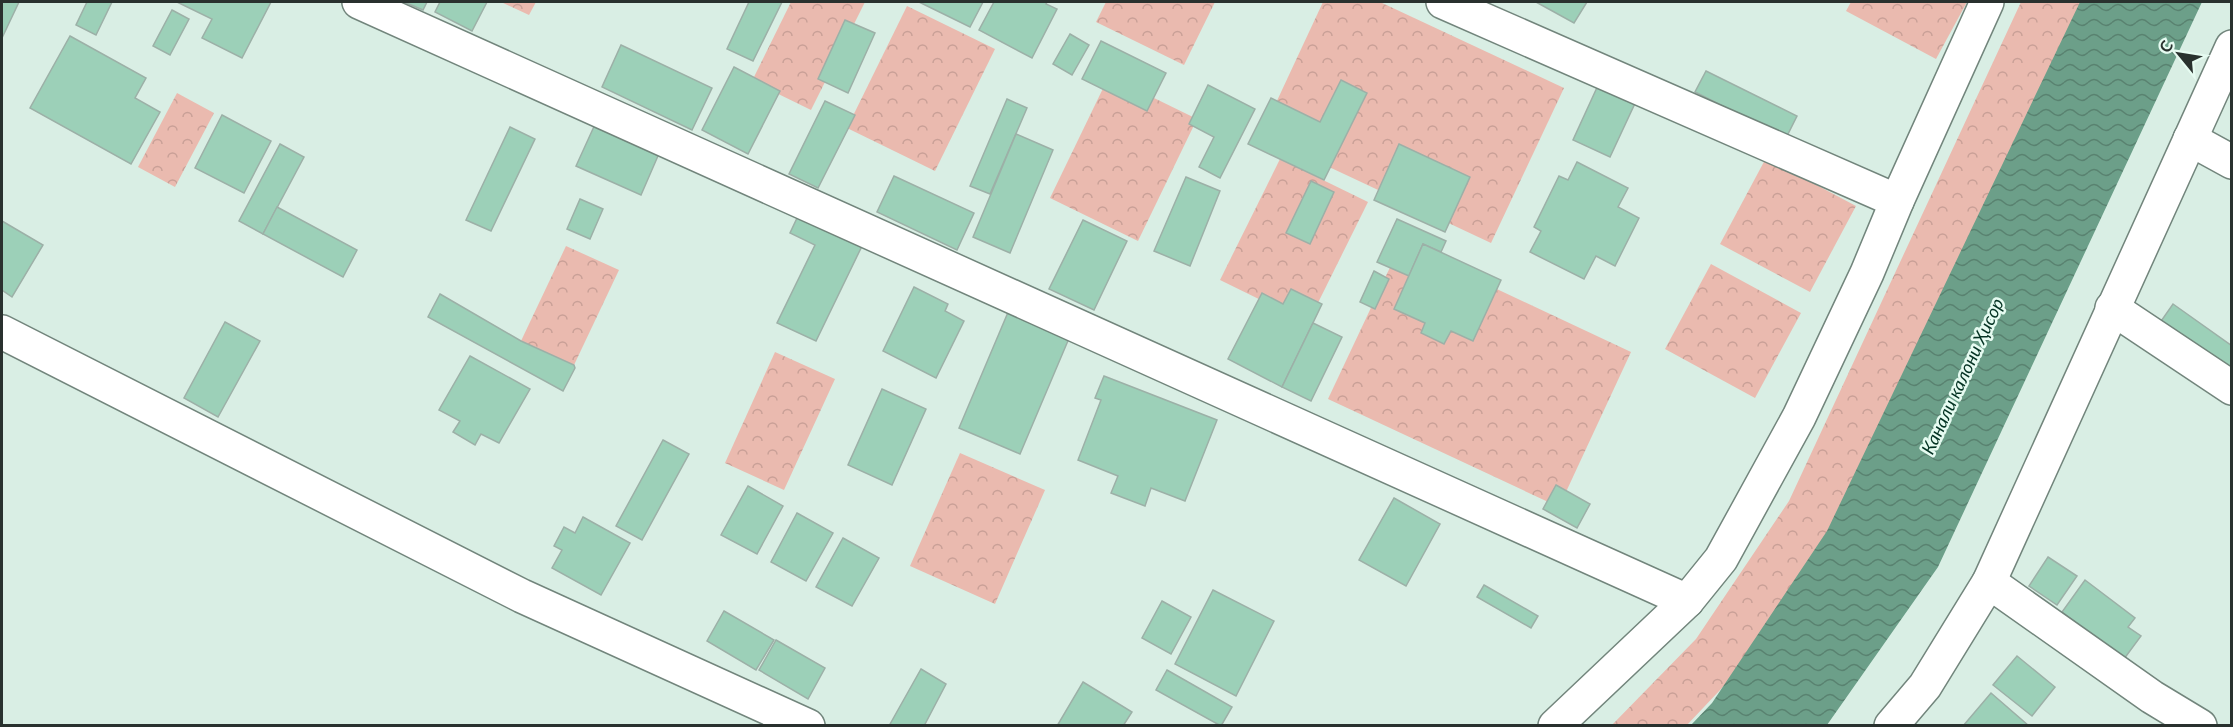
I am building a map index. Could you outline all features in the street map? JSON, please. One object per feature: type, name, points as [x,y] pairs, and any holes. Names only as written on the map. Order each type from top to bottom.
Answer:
[{"type":"lane","points":[[359,2],[1686,601]]},
{"type":"lane","points":[[1443,2],[1897,201]]},
{"type":"lane","points":[[1555,726],[1686,601],[1721,559],[1799,417],[1867,273],[1987,2]]},
{"type":"lane","points":[[1891,726],[1925,686],[1989,582],[2232,47]]},
{"type":"lane","points":[[2190,139],[2232,162]]},
{"type":"lane","points":[[2112,308],[2232,388]]},
{"type":"lane","points":[[2,332],[522,596],[808,726]]},
{"type":"lane","points":[[1989,582],[2152,697],[2200,726]]},
{"type":"green space","points":[[501,2],[536,2],[529,15]]},
{"type":"green space","points":[[791,2],[865,2],[811,110],[752,81]]},
{"type":"green space","points":[[1106,2],[1215,2],[1184,65],[1096,22]]},
{"type":"green space","points":[[1323,2],[1380,2],[1564,88],[1491,243],[1261,135]]},
{"type":"green space","points":[[1851,2],[1967,2],[1936,59],[1846,11]]},
{"type":"green space","points":[[2021,2],[2083,2],[1836,525],[1738,671],[1687,725],[1611,726],[1696,639],[1789,501]]},
{"type":"green space","points":[[907,6],[995,49],[935,171],[847,128]]},
{"type":"green space","points":[[1109,76],[1197,119],[1138,241],[1050,198]]},
{"type":"green space","points":[[177,93],[214,113],[175,187],[138,167]]},
{"type":"green space","points":[[1766,158],[1856,206],[1810,292],[1720,244]]},
{"type":"green space","points":[[1280,159],[1368,202],[1308,323],[1220,280]]},
{"type":"green space","points":[[1401,244],[1631,352],[1559,507],[1328,399]]},
{"type":"green space","points":[[566,246],[619,270],[574,365],[521,341]]},
{"type":"green space","points":[[1711,264],[1801,313],[1755,398],[1665,349]]},
{"type":"green space","points":[[775,352],[835,379],[784,490],[725,463]]},
{"type":"green space","points":[[960,453],[1045,490],[995,604],[910,566]]},
{"type":"water","name":"Канали калони Ҳисор","points":[[2080,2],[2202,2],[1938,567],[1827,725],[1691,725],[1712,703],[1827,531]]},
{"type":"building","points":[[2,2],[19,2],[2,38]]},
{"type":"building","points":[[87,2],[112,2],[96,35],[76,25]]},
{"type":"building","points":[[177,2],[271,2],[242,58],[202,38],[212,19]]},
{"type":"building","points":[[404,2],[427,2],[423,10]]},
{"type":"building","points":[[440,2],[487,2],[472,31],[435,12]]},
{"type":"building","points":[[749,2],[782,2],[753,61],[727,49]]},
{"type":"building","points":[[919,2],[983,2],[970,27]]},
{"type":"building","points":[[994,2],[1047,2],[1046,4],[1057,9],[1032,58],[979,30]]},
{"type":"building","points":[[1536,2],[1587,2],[1574,23]]},
{"type":"building","points":[[172,10],[189,19],[170,55],[153,46]]},
{"type":"building","points":[[845,20],[875,33],[848,93],[818,79]]},
{"type":"building","points":[[1070,34],[1089,45],[1072,75],[1053,64]]},
{"type":"building","points":[[70,36],[146,78],[135,98],[160,112],[131,164],[30,108]]},
{"type":"building","points":[[1101,41],[1166,73],[1147,111],[1082,79]]},
{"type":"building","points":[[621,45],[712,88],[692,130],[602,87]]},
{"type":"building","points":[[734,67],[780,91],[748,154],[702,130]]},
{"type":"building","points":[[1706,71],[1797,116],[1786,138],[1695,92]]},
{"type":"building","points":[[1341,80],[1367,93],[1324,180],[1248,144],[1271,98],[1320,122]]},
{"type":"building","points":[[1600,81],[1637,99],[1610,157],[1573,140]]},
{"type":"building","points":[[1208,85],[1255,109],[1220,178],[1199,167],[1214,137],[1189,124]]},
{"type":"building","points":[[1007,99],[1027,108],[990,194],[970,186]]},
{"type":"building","points":[[825,101],[855,115],[818,188],[789,174]]},
{"type":"building","points":[[222,115],[271,141],[244,193],[195,168]]},
{"type":"building","points":[[597,120],[661,149],[641,195],[576,166]]},
{"type":"building","points":[[510,127],[535,139],[491,231],[466,220]]},
{"type":"building","points":[[1016,134],[1053,150],[1010,253],[973,237]]},
{"type":"building","points":[[280,144],[304,157],[263,234],[239,221]]},
{"type":"building","points":[[1399,144],[1470,177],[1445,232],[1374,200]]},
{"type":"building","points":[[1577,162],[1628,188],[1618,207],[1639,218],[1615,266],[1596,256],[1584,279],[1530,252],[1541,231],[1534,227],[1559,176],[1568,180]]},
{"type":"building","points":[[894,176],[974,213],[957,250],[877,212]]},
{"type":"building","points":[[1186,177],[1220,191],[1190,266],[1154,251]]},
{"type":"building","points":[[1311,181],[1334,192],[1310,244],[1286,233]]},
{"type":"building","points":[[580,199],[603,209],[590,239],[567,229]]},
{"type":"building","points":[[277,207],[357,250],[343,277],[263,234]]},
{"type":"building","points":[[798,216],[862,246],[816,341],[777,323],[815,245],[790,233]]},
{"type":"building","points":[[1397,219],[1446,241],[1441,252],[1423,244],[1409,276],[1377,262]]},
{"type":"building","points":[[1083,220],[1127,241],[1094,310],[1049,289]]},
{"type":"building","points":[[2,221],[43,245],[12,297],[2,290]]},
{"type":"building","points":[[1423,244],[1501,280],[1473,341],[1451,331],[1444,344],[1421,333],[1425,323],[1394,309]]},
{"type":"building","points":[[1374,271],[1389,279],[1375,309],[1360,302]]},
{"type":"building","points":[[914,287],[948,304],[945,311],[964,321],[936,378],[883,351]]},
{"type":"building","points":[[1291,289],[1322,304],[1282,387],[1228,359],[1262,293],[1283,304]]},
{"type":"building","points":[[440,294],[521,341],[574,365],[575,368],[563,391],[428,317]]},
{"type":"building","points":[[2173,304],[2232,346],[2232,377],[2159,324]]},
{"type":"building","points":[[1009,310],[1070,336],[1020,454],[959,428]]},
{"type":"building","points":[[225,322],[260,341],[218,417],[184,398]]},
{"type":"building","points":[[1313,323],[1342,337],[1311,401],[1282,387]]},
{"type":"building","points":[[470,356],[530,389],[499,443],[481,434],[475,445],[453,432],[460,421],[439,410]]},
{"type":"building","points":[[1104,376],[1217,420],[1185,501],[1151,488],[1145,506],[1111,493],[1118,476],[1078,460],[1101,400],[1095,398]]},
{"type":"building","points":[[882,389],[926,409],[892,485],[848,465]]},
{"type":"building","points":[[663,440],[689,454],[642,540],[616,526]]},
{"type":"building","points":[[1556,485],[1590,504],[1577,528],[1543,509]]},
{"type":"building","points":[[748,486],[783,506],[757,554],[721,535]]},
{"type":"building","points":[[1394,498],[1440,524],[1406,586],[1359,560]]},
{"type":"building","points":[[797,513],[833,533],[806,581],[771,562]]},
{"type":"building","points":[[583,517],[630,543],[601,595],[552,568],[562,550],[554,546],[564,527],[575,533]]},
{"type":"building","points":[[843,538],[879,558],[852,606],[816,587]]},
{"type":"building","points":[[2048,557],[2077,576],[2057,605],[2029,586]]},
{"type":"building","points":[[2085,580],[2135,618],[2128,627],[2141,636],[2124,659],[2062,612]]},
{"type":"building","points":[[1484,585],[1538,616],[1531,628],[1477,597]]},
{"type":"building","points":[[1213,590],[1274,621],[1236,696],[1175,664]]},
{"type":"building","points":[[1162,601],[1191,617],[1171,654],[1142,638]]},
{"type":"building","points":[[724,611],[774,640],[756,670],[707,641]]},
{"type":"building","points":[[776,640],[825,668],[808,699],[759,670]]},
{"type":"building","points":[[2017,656],[2055,687],[2032,716],[1993,685]]},
{"type":"building","points":[[921,669],[946,684],[924,726],[889,726]]},
{"type":"building","points":[[1167,670],[1232,707],[1221,726],[1156,690]]},
{"type":"building","points":[[1083,682],[1132,712],[1123,726],[1057,726]]},
{"type":"building","points":[[1991,693],[2029,726],[1963,726]]}]
